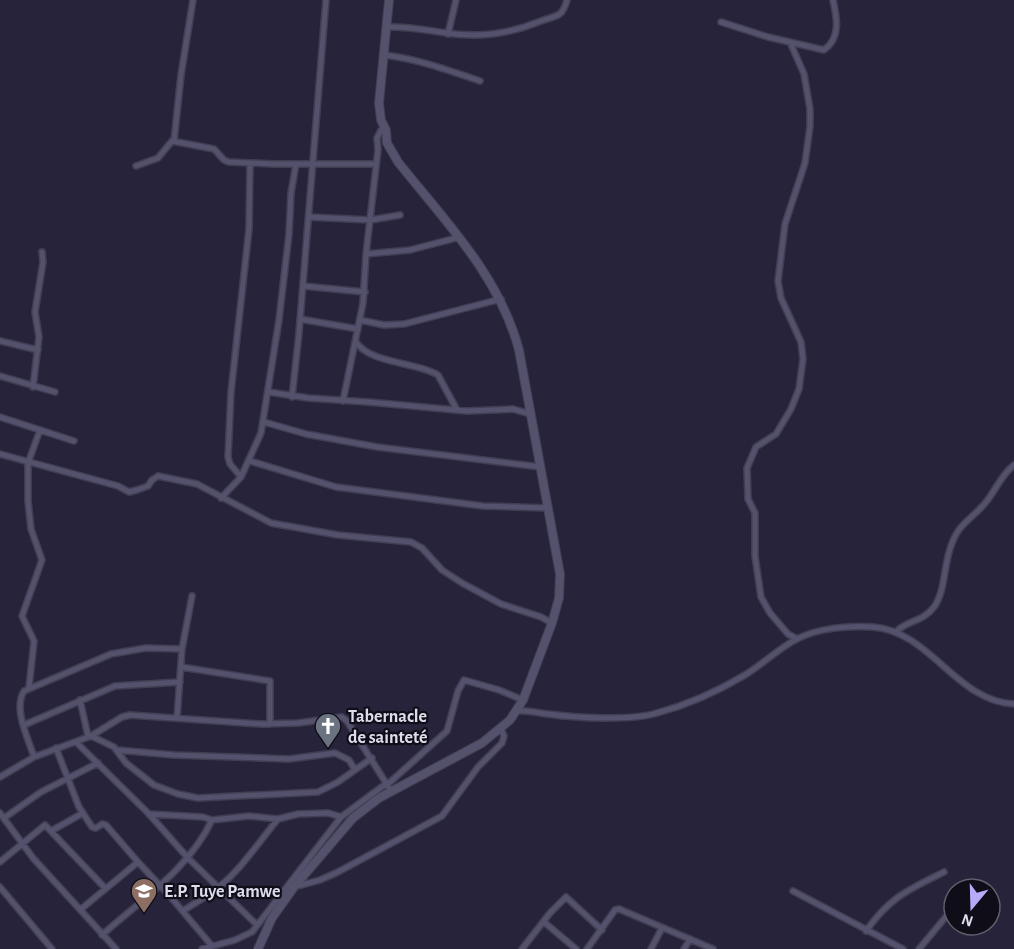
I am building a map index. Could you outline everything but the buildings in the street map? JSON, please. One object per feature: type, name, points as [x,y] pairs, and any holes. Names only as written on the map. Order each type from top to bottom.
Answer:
[{"type":"main road","points":[[258,949],[272,918],[294,887],[302,871],[353,818],[389,786],[482,743],[501,729],[523,700],[559,598],[560,574],[531,414],[517,342],[501,299],[485,271],[398,162],[387,143],[379,103],[389,0]]},
{"type":"street","points":[[174,141],[181,75],[193,0]]},
{"type":"street","points":[[292,397],[326,0]]},
{"type":"street","points":[[448,34],[456,0]]},
{"type":"street","points":[[386,27],[405,26],[448,34],[493,35],[514,31],[559,16],[565,10],[567,0]]},
{"type":"street","points":[[721,22],[817,49],[827,48],[837,28],[833,0]]},
{"type":"street","points":[[790,42],[802,66],[810,116],[806,158],[785,224],[778,281],[783,304],[801,342],[803,359],[799,388],[791,409],[776,434],[756,447],[747,468],[748,499],[755,510],[756,517],[755,556],[761,597],[770,613],[788,634],[797,639]]},
{"type":"street","points":[[384,55],[404,57],[435,65],[480,81]]},
{"type":"street","points":[[343,401],[365,292],[366,254],[377,138],[381,130],[386,130]]},
{"type":"street","points":[[136,166],[158,158],[169,142],[174,141],[214,148],[226,161],[376,164]]},
{"type":"street","points":[[242,477],[230,464],[228,457],[231,392],[249,229],[250,163]]},
{"type":"street","points":[[221,498],[242,477],[264,422],[296,164]]},
{"type":"street","points":[[309,217],[370,220],[400,215]]},
{"type":"street","points":[[366,254],[410,250],[460,237]]},
{"type":"street","points":[[33,387],[39,332],[35,312],[43,262],[42,252]]},
{"type":"street","points":[[303,286],[365,292]]},
{"type":"street","points":[[360,320],[384,325],[404,324],[501,299]]},
{"type":"street","points":[[300,319],[358,329]]},
{"type":"street","points":[[0,341],[38,350]]},
{"type":"street","points":[[356,342],[362,348],[383,358],[434,372],[446,387],[457,410]]},
{"type":"street","points":[[0,376],[55,393]]},
{"type":"street","points":[[269,392],[292,397],[457,410],[513,409],[531,414]]},
{"type":"street","points":[[0,417],[74,441]]},
{"type":"street","points":[[264,422],[306,434],[377,447],[541,467]]},
{"type":"street","points":[[29,687],[34,641],[22,616],[42,556],[32,536],[29,522],[28,463],[39,430]]},
{"type":"street","points":[[0,454],[118,486],[129,492],[145,488],[158,476],[181,479],[197,484],[271,523],[338,535],[411,542],[422,549],[442,570],[462,583],[501,604],[552,623]]},
{"type":"street","points":[[250,461],[336,487],[483,506],[548,508]]},
{"type":"street","points":[[896,632],[900,627],[923,618],[935,605],[955,534],[965,520],[985,504],[1003,475],[1014,465]]},
{"type":"street","points":[[177,718],[182,649],[192,596]]},
{"type":"street","points":[[516,711],[589,716],[656,714],[724,686],[788,644],[810,633],[860,627],[896,632],[926,652],[975,691],[996,702],[1014,704]]},
{"type":"street","points":[[788,634],[788,644]]},
{"type":"street","points":[[34,757],[24,725],[21,696],[29,687],[111,654],[146,648],[182,649]]},
{"type":"street","points":[[181,667],[270,681],[270,724]]},
{"type":"street","points":[[202,949],[245,936],[302,871],[341,817],[389,786],[447,730],[458,691],[464,680],[523,700]]},
{"type":"street","points":[[24,725],[115,686],[180,682]]},
{"type":"street","points":[[80,700],[89,736]]},
{"type":"street","points":[[0,777],[34,757],[76,742],[130,715],[270,724],[342,717],[347,721],[389,786]]},
{"type":"street","points":[[294,887],[320,880],[358,862],[442,816],[478,767],[502,743],[504,736],[501,729]]},
{"type":"street","points":[[89,736],[108,743],[117,750],[126,763],[154,785],[177,794],[198,798],[318,792],[338,782],[372,758]]},
{"type":"street","points":[[76,742],[149,814],[188,858],[257,925]]},
{"type":"street","points":[[56,748],[82,813],[92,828],[102,824],[106,825],[212,946]]},
{"type":"street","points":[[117,750],[174,755],[289,759],[335,753],[349,760],[355,770]]},
{"type":"street","points":[[98,763],[68,777],[2,816],[21,843],[116,949]]},
{"type":"street","points":[[51,831],[82,813]]},
{"type":"street","points":[[149,814],[203,816],[212,820],[249,816],[278,819],[298,814],[328,813],[341,817]]},
{"type":"street","points":[[183,911],[218,887],[239,868],[278,819]]},
{"type":"street","points":[[102,935],[188,858],[212,820]]},
{"type":"street","points":[[0,862],[43,825],[47,826],[105,888]]},
{"type":"street","points":[[80,910],[138,862]]},
{"type":"street","points":[[866,931],[887,905],[907,891],[944,872]]},
{"type":"street","points":[[0,887],[52,949]]},
{"type":"street","points":[[793,891],[903,949]]},
{"type":"street","points":[[522,949],[566,897],[602,930]]},
{"type":"street","points":[[587,949],[615,910],[619,909],[713,949]]},
{"type":"street","points":[[919,949],[942,921]]},
{"type":"street","points":[[544,922],[576,949]]},
{"type":"street","points":[[651,949],[662,928]]},
{"type":"street","points":[[684,949],[690,939]]},
{"type":"place","name":"Tabernacle de sainteté","points":[[328,749]]},
{"type":"place","name":"E.P. Tuye Pamwe","points":[[144,914]]}]
